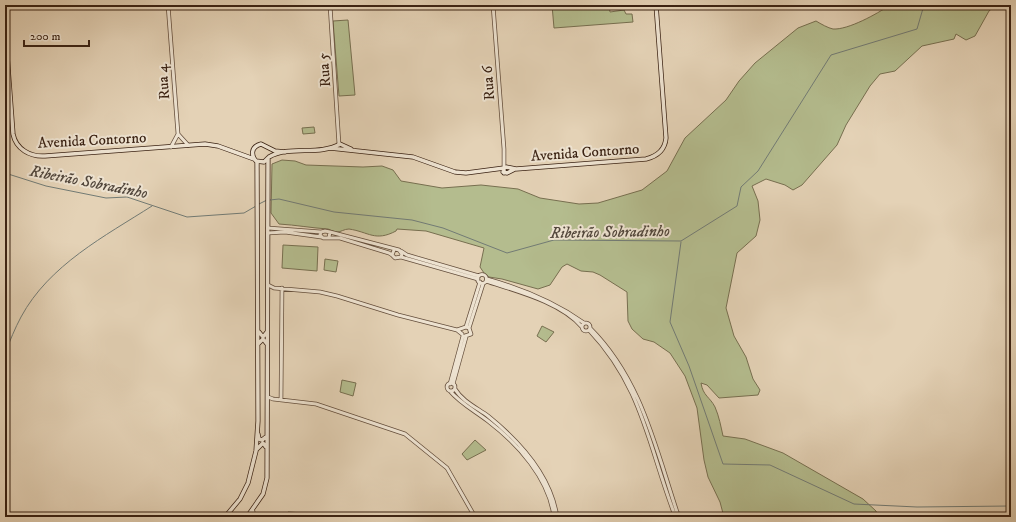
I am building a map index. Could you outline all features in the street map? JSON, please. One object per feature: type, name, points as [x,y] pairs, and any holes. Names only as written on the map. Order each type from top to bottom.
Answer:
[{"type":"main road","name":"Avenida Contorno","points":[[506,169],[646,159],[659,153],[664,146],[666,138],[656,5]]},
{"type":"main road","name":"Avenida Contorno","points":[[5,27],[13,134],[15,141],[24,151],[40,156],[212,144],[256,160]]},
{"type":"main road","points":[[241,154],[261,144],[275,151],[285,152],[341,146],[355,150],[413,157],[455,172],[496,171],[506,169]]},
{"type":"main road","points":[[247,517],[253,511],[266,487],[268,397],[268,148]]},
{"type":"main road","points":[[253,149],[252,154],[256,160],[257,201],[259,439],[265,439],[267,434]]},
{"type":"main road","points":[[256,160],[261,162],[285,152]]},
{"type":"main road","points":[[257,317],[259,334],[265,336],[268,329]]},
{"type":"main road","points":[[258,345],[261,340],[266,341],[268,360]]},
{"type":"main road","points":[[225,517],[240,499],[248,483],[256,451],[258,421]]},
{"type":"main road","points":[[256,451],[260,444],[263,443],[265,444],[267,450]]},
{"type":"street","name":"Rua 4","points":[[168,5],[178,134]]},
{"type":"street","name":"Rua 5","points":[[330,5],[341,146]]},
{"type":"street","name":"Rua 6","points":[[493,5],[506,169]]},
{"type":"street","points":[[171,147],[178,134],[188,145]]},
{"type":"street","points":[[268,228],[330,232],[401,251],[407,255],[541,300],[566,314],[584,330],[590,329]]},
{"type":"street","points":[[268,233],[285,232],[340,238],[389,252],[395,258],[401,257],[536,295],[557,305],[584,323],[589,324],[590,329],[615,361],[633,393],[675,512],[680,517]]},
{"type":"street","points":[[321,232],[321,237]]},
{"type":"street","points":[[329,237],[330,232]]},
{"type":"street","points":[[392,255],[394,250]]},
{"type":"street","points":[[401,251],[401,257]]},
{"type":"street","points":[[482,280],[466,328],[451,384],[448,387],[450,391],[505,434],[522,452],[539,478],[552,504],[554,517]]},
{"type":"street","points":[[268,285],[274,288],[320,292],[337,296],[398,315],[457,330],[464,335],[471,334],[466,328]]},
{"type":"street","points":[[268,293],[274,288]]},
{"type":"street","points":[[281,400],[282,288]]},
{"type":"street","points":[[582,327],[584,323]]},
{"type":"street","points":[[457,330],[466,328]]},
{"type":"street","points":[[451,384],[460,396],[489,418],[525,450],[551,494],[557,517]]},
{"type":"street","points":[[450,391],[455,389]]},
{"type":"street","points":[[268,397],[273,399],[316,404],[405,434],[447,468],[475,517]]},
{"type":"street","points":[[267,404],[273,399]]},
{"type":"street","points":[[253,511],[254,517]]},
{"type":"street","points":[[673,517],[675,512]]},
{"type":"green space","points":[[552,5],[609,5],[610,12],[624,10],[626,14],[632,14],[633,22],[554,28]]},
{"type":"green space","points":[[890,5],[996,5],[989,11],[975,36],[966,40],[956,34],[954,39],[922,46],[895,71],[880,74],[870,86],[846,125],[837,145],[802,185],[793,190],[785,185],[766,179],[752,186],[758,201],[760,220],[756,236],[737,253],[726,308],[734,336],[746,357],[753,379],[760,390],[758,395],[719,398],[707,385],[701,383],[703,391],[715,407],[723,436],[745,439],[783,453],[863,499],[876,511],[878,517],[724,517],[720,502],[708,477],[704,460],[697,408],[685,376],[670,353],[654,342],[643,339],[632,329],[628,321],[627,292],[600,275],[593,272],[581,271],[567,264],[562,267],[550,285],[538,289],[489,277],[480,267],[484,248],[426,231],[397,229],[396,231],[383,236],[372,235],[349,229],[336,232],[328,229],[279,224],[271,213],[272,164],[282,160],[295,161],[306,165],[363,167],[382,166],[393,170],[401,181],[442,188],[481,185],[518,189],[540,198],[579,204],[598,203],[642,190],[667,171],[685,138],[726,100],[739,81],[755,63],[798,28],[816,21],[827,27],[839,29],[870,17]]},
{"type":"green space","points":[[348,20],[355,95],[339,96],[333,21]]},
{"type":"green space","points":[[314,127],[315,133],[303,134],[302,128]]},
{"type":"green space","points":[[283,245],[318,247],[317,271],[282,268]]},
{"type":"green space","points":[[325,259],[338,261],[336,272],[324,270]]},
{"type":"green space","points":[[542,326],[554,332],[546,342],[537,336]]},
{"type":"green space","points":[[342,380],[356,383],[353,396],[340,392]]},
{"type":"green space","points":[[475,440],[486,450],[467,460],[462,454]]},
{"type":"green space","points":[[288,512],[320,514],[320,517],[288,517]]},
{"type":"waterway","name":"Ribeirão Sobradinho","points":[[270,200],[279,199],[334,212],[412,220],[443,228],[507,253],[554,240],[681,241],[737,206],[741,187],[758,171],[831,55],[917,29],[924,5]]},
{"type":"waterway","name":"Ribeirão Sobradinho","points":[[5,173],[46,186],[106,198],[127,197],[187,217],[244,213],[256,206]]},
{"type":"waterway","name":"Ribeirão Sobradinho","points":[[259,204],[267,200]]},
{"type":"waterway","points":[[5,353],[21,317],[47,282],[79,253],[152,206]]},
{"type":"waterway","points":[[681,242],[670,322],[689,366],[723,464],[770,465],[854,504],[917,507],[1011,506]]}]
